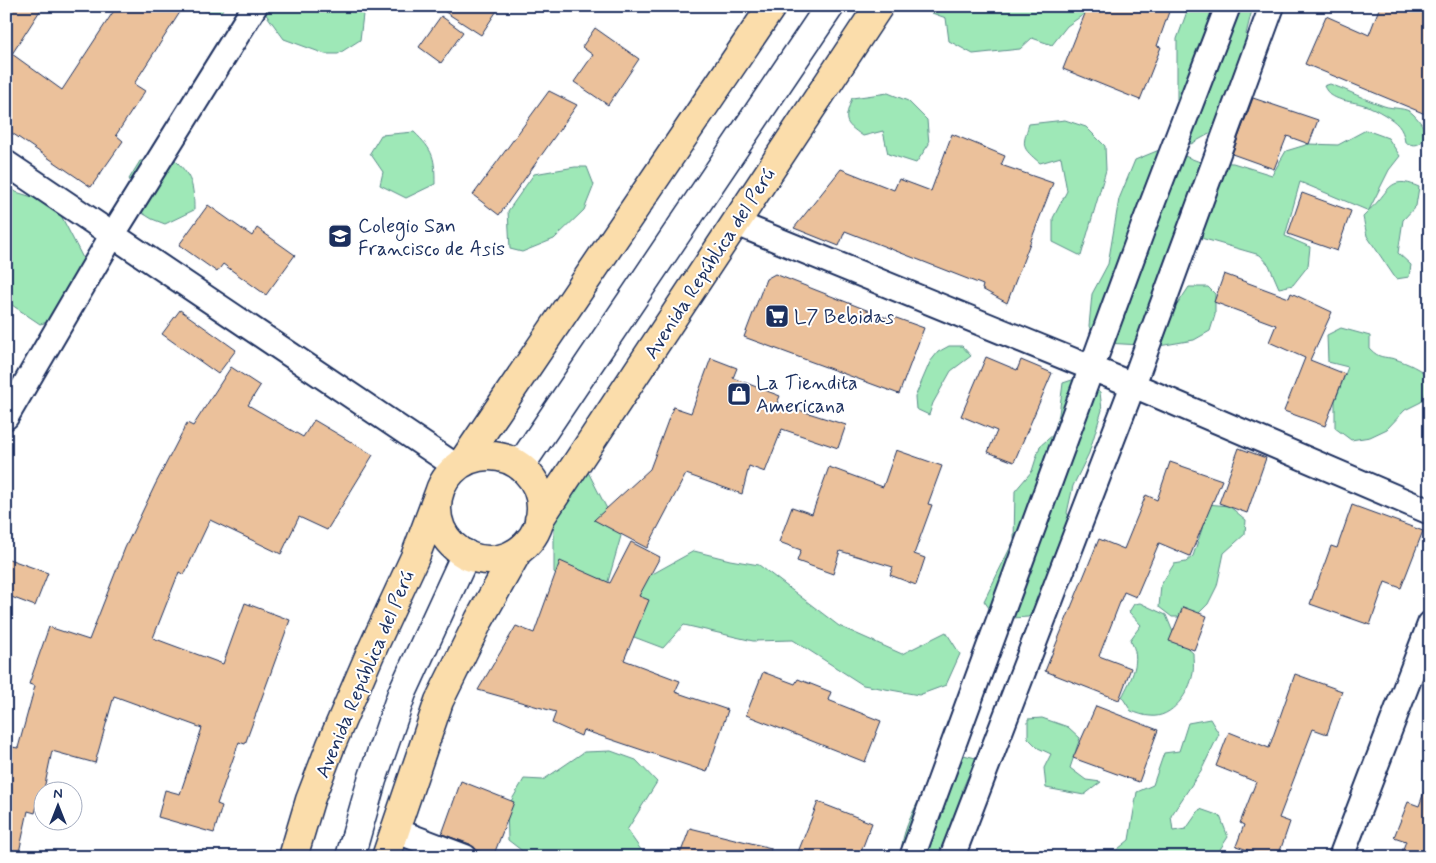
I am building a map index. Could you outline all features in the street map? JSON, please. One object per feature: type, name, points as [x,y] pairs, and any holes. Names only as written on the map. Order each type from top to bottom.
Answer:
[{"type":"highway","points":[[460,465],[476,457],[492,456],[506,459],[520,466],[530,477],[538,490],[541,505],[540,520],[528,543],[518,551],[503,558],[487,560],[458,550],[446,538],[439,524],[436,508],[443,483],[460,465],[772,6]]},
{"type":"highway","name":"Avenida República del Perú","points":[[540,520],[879,6]]},
{"type":"highway","name":"Avenida República del Perú","points":[[293,857],[310,800],[331,745],[370,654],[415,557],[439,493]]},
{"type":"highway","points":[[386,857],[442,694],[479,620],[518,551]]},
{"type":"street","points":[[6,417],[113,234],[255,6]]},
{"type":"street","points":[[520,466],[830,6]]},
{"type":"street","points":[[912,857],[1228,6]]},
{"type":"street","points":[[952,857],[1133,385],[1272,6]]},
{"type":"street","points":[[6,163],[460,465]]},
{"type":"street","points":[[736,223],[1133,385],[1430,512]]},
{"type":"street","points":[[350,857],[372,780],[402,693],[466,554]]},
{"type":"street","points":[[1341,857],[1430,624]]},
{"type":"street","points":[[394,830],[465,857]]},
{"type":"green space","points":[[203,6],[225,6],[221,12],[204,11]]},
{"type":"green space","points":[[264,6],[364,6],[360,40],[338,54],[325,54],[284,39],[262,9]]},
{"type":"green space","points":[[928,6],[1093,6],[1093,8],[1067,26],[1052,45],[1032,38],[1020,49],[973,54],[949,41],[946,18],[929,12]]},
{"type":"green space","points":[[1189,6],[1253,6],[1246,34],[1257,60],[1221,120],[1211,133],[1191,144],[1173,136],[1177,104],[1177,39]]},
{"type":"green space","points":[[1330,84],[1377,104],[1410,112],[1418,119],[1423,128],[1425,134],[1423,140],[1416,145],[1405,142],[1401,129],[1392,120],[1370,107],[1336,98],[1324,86]]},
{"type":"green space","points":[[888,93],[908,101],[927,120],[929,144],[916,163],[888,154],[883,131],[863,136],[847,120],[852,98]]},
{"type":"green space","points":[[1065,120],[1086,127],[1105,146],[1106,170],[1081,256],[1053,242],[1053,218],[1067,191],[1061,157],[1040,163],[1026,150],[1024,142],[1029,124]]},
{"type":"green space","points":[[1366,130],[1388,138],[1400,156],[1389,170],[1369,210],[1395,184],[1401,182],[1409,183],[1419,187],[1416,206],[1403,220],[1398,253],[1411,265],[1409,277],[1396,279],[1367,236],[1363,217],[1369,211],[1300,182],[1285,236],[1310,247],[1308,266],[1293,285],[1279,288],[1269,265],[1260,255],[1201,238],[1186,259],[1167,301],[1177,305],[1189,287],[1208,287],[1215,294],[1215,315],[1210,331],[1194,340],[1159,346],[1105,343],[1093,336],[1089,326],[1092,294],[1108,264],[1119,199],[1135,160],[1164,148],[1200,162],[1233,163],[1272,175],[1286,151],[1309,144],[1338,145]]},
{"type":"green space","points":[[414,132],[426,144],[432,155],[435,168],[435,184],[406,198],[380,185],[383,172],[370,153],[381,135]]},
{"type":"green space","points":[[173,158],[191,181],[194,210],[165,224],[139,211],[142,198],[129,179],[140,161]]},
{"type":"green space","points":[[575,167],[587,167],[594,185],[584,210],[554,239],[522,252],[510,249],[508,211],[534,174]]},
{"type":"green space","points":[[6,184],[16,192],[55,204],[85,262],[61,319],[40,324],[6,301]]},
{"type":"green space","points":[[1341,328],[1370,336],[1370,349],[1376,354],[1409,364],[1430,378],[1430,384],[1421,402],[1405,410],[1387,429],[1370,437],[1351,440],[1335,428],[1335,401],[1348,367],[1328,362],[1327,335]]},
{"type":"green space","points":[[949,346],[962,346],[971,356],[951,371],[933,403],[929,415],[916,409],[915,397],[930,362],[938,352]]},
{"type":"green space","points":[[1075,379],[1100,392],[1102,410],[1089,453],[1073,486],[1067,513],[1076,528],[1074,549],[1051,564],[1038,610],[1028,617],[997,619],[984,601],[1014,540],[1015,491],[1032,471],[1040,446],[1054,434],[1063,383]]},
{"type":"green space","points":[[587,470],[621,536],[607,585],[638,582],[694,551],[759,565],[839,626],[902,654],[946,632],[960,654],[946,685],[919,695],[863,685],[793,640],[753,641],[684,625],[663,648],[626,634],[569,589],[554,572],[554,524],[564,488]]},
{"type":"green space","points":[[1207,504],[1229,506],[1246,520],[1245,534],[1224,553],[1217,586],[1208,604],[1195,617],[1172,617],[1159,607],[1161,585],[1174,564],[1186,562],[1193,556],[1205,520],[1197,512]]},
{"type":"green space","points":[[1140,603],[1166,615],[1175,637],[1193,653],[1193,673],[1184,696],[1172,709],[1158,716],[1145,716],[1131,711],[1122,697],[1136,662],[1134,647],[1130,640],[1141,625],[1129,612],[1134,604]]},
{"type":"green space","points":[[1042,718],[1068,727],[1080,738],[1070,768],[1086,780],[1101,782],[1084,795],[1046,788],[1044,768],[1051,754],[1038,748],[1028,738],[1028,719]]},
{"type":"green space","points":[[1210,719],[1219,734],[1202,769],[1171,816],[1173,831],[1186,829],[1200,809],[1220,816],[1228,837],[1217,854],[1210,857],[1108,857],[1129,840],[1137,792],[1153,785],[1164,753],[1179,751],[1188,723]]},
{"type":"green space","points":[[611,751],[636,760],[657,782],[627,830],[646,857],[530,857],[508,840],[507,808],[524,779],[543,780],[584,752]]},
{"type":"green space","points":[[951,752],[976,758],[962,790],[972,806],[956,857],[902,857],[905,832],[918,802]]},
{"type":"building","points":[[6,6],[43,6],[12,54],[62,90],[117,6],[184,6],[134,84],[145,91],[116,135],[123,141],[91,187],[6,129]]},
{"type":"building","points":[[436,6],[500,6],[481,35]]},
{"type":"building","points":[[1088,6],[1171,6],[1157,46],[1161,47],[1140,100],[1063,69]]},
{"type":"building","points":[[1380,6],[1430,6],[1430,116],[1305,64],[1326,16],[1369,35]]},
{"type":"building","points":[[441,16],[463,32],[441,63],[419,47]]},
{"type":"building","points":[[595,28],[639,59],[608,105],[574,82],[593,55],[582,47]]},
{"type":"building","points":[[549,91],[577,105],[499,215],[473,195]]},
{"type":"building","points":[[1253,98],[1318,120],[1309,144],[1287,136],[1274,169],[1232,154]]},
{"type":"building","points":[[952,134],[1005,156],[1001,165],[1053,183],[1007,303],[982,289],[983,285],[845,231],[839,246],[794,228],[841,169],[894,190],[899,179],[931,191]]},
{"type":"building","points":[[1302,193],[1351,211],[1337,251],[1288,234]]},
{"type":"building","points":[[208,205],[252,236],[257,228],[295,255],[266,295],[223,264],[217,272],[179,245]]},
{"type":"building","points":[[775,274],[887,318],[888,315],[924,328],[899,394],[744,337],[766,279]]},
{"type":"building","points":[[1224,274],[1289,298],[1291,293],[1332,312],[1310,360],[1345,374],[1325,426],[1284,411],[1305,358],[1269,342],[1276,325],[1214,302]]},
{"type":"building","points":[[180,310],[236,350],[218,374],[162,334]]},
{"type":"building","points":[[986,357],[1017,370],[1021,360],[1052,373],[1014,462],[988,452],[997,431],[961,416]]},
{"type":"building","points":[[711,358],[737,368],[733,378],[780,396],[777,403],[846,425],[838,448],[782,429],[765,472],[749,466],[742,494],[686,474],[647,548],[594,520],[650,469],[673,407],[691,413]]},
{"type":"building","points":[[231,367],[260,386],[248,405],[303,437],[314,420],[373,455],[327,530],[299,517],[281,554],[210,520],[184,575],[179,572],[153,638],[223,664],[245,603],[290,620],[245,744],[239,742],[217,804],[222,806],[214,833],[158,817],[165,790],[180,794],[202,728],[114,696],[95,763],[52,751],[46,780],[32,780],[32,812],[28,811],[18,857],[6,857],[6,746],[18,748],[35,686],[29,684],[49,627],[89,640],[125,548],[155,485],[187,423],[193,426]]},
{"type":"building","points":[[1239,448],[1266,458],[1247,513],[1219,503]]},
{"type":"building","points":[[896,450],[942,466],[928,504],[932,505],[914,554],[925,558],[916,585],[890,575],[893,567],[840,551],[833,574],[797,561],[801,550],[779,542],[792,507],[812,514],[829,467],[883,487]]},
{"type":"building","points":[[1170,462],[1222,480],[1190,556],[1159,543],[1136,597],[1124,592],[1099,656],[1131,668],[1119,700],[1045,671],[1099,539],[1124,549],[1146,495],[1157,500]]},
{"type":"building","points":[[1352,505],[1423,531],[1401,588],[1385,582],[1370,625],[1310,604],[1331,546],[1337,548]]},
{"type":"building","points":[[631,542],[660,557],[639,596],[649,600],[624,660],[680,681],[675,692],[728,710],[707,772],[583,730],[581,736],[552,723],[556,712],[478,690],[516,626],[534,633],[560,561],[610,583]]},
{"type":"building","points":[[6,558],[48,573],[35,606],[6,595]]},
{"type":"building","points":[[1183,607],[1207,616],[1194,650],[1169,641]]},
{"type":"building","points":[[763,672],[795,684],[798,679],[831,692],[828,700],[881,721],[865,762],[746,715]]},
{"type":"building","points":[[1295,674],[1342,691],[1327,734],[1313,729],[1279,818],[1290,822],[1278,857],[1268,857],[1236,846],[1244,825],[1240,823],[1256,782],[1216,766],[1229,732],[1269,748]]},
{"type":"building","points":[[1096,706],[1158,730],[1139,782],[1073,758]]},
{"type":"building","points":[[461,781],[514,802],[493,857],[476,850],[470,844],[442,834]]},
{"type":"building","points":[[1427,784],[1430,785],[1430,857],[1400,857],[1406,841],[1394,837],[1408,802],[1419,806]]},
{"type":"building","points":[[818,802],[872,823],[859,857],[796,857]]},
{"type":"building","points":[[690,828],[771,848],[770,857],[679,857]]},
{"type":"place","name":"Colegio San Francisco de Asis","points":[[340,236]]},
{"type":"place","name":"L7 Bebidas","points":[[777,316]]},
{"type":"place","name":"La Tiendita Americana","points":[[739,394]]}]
